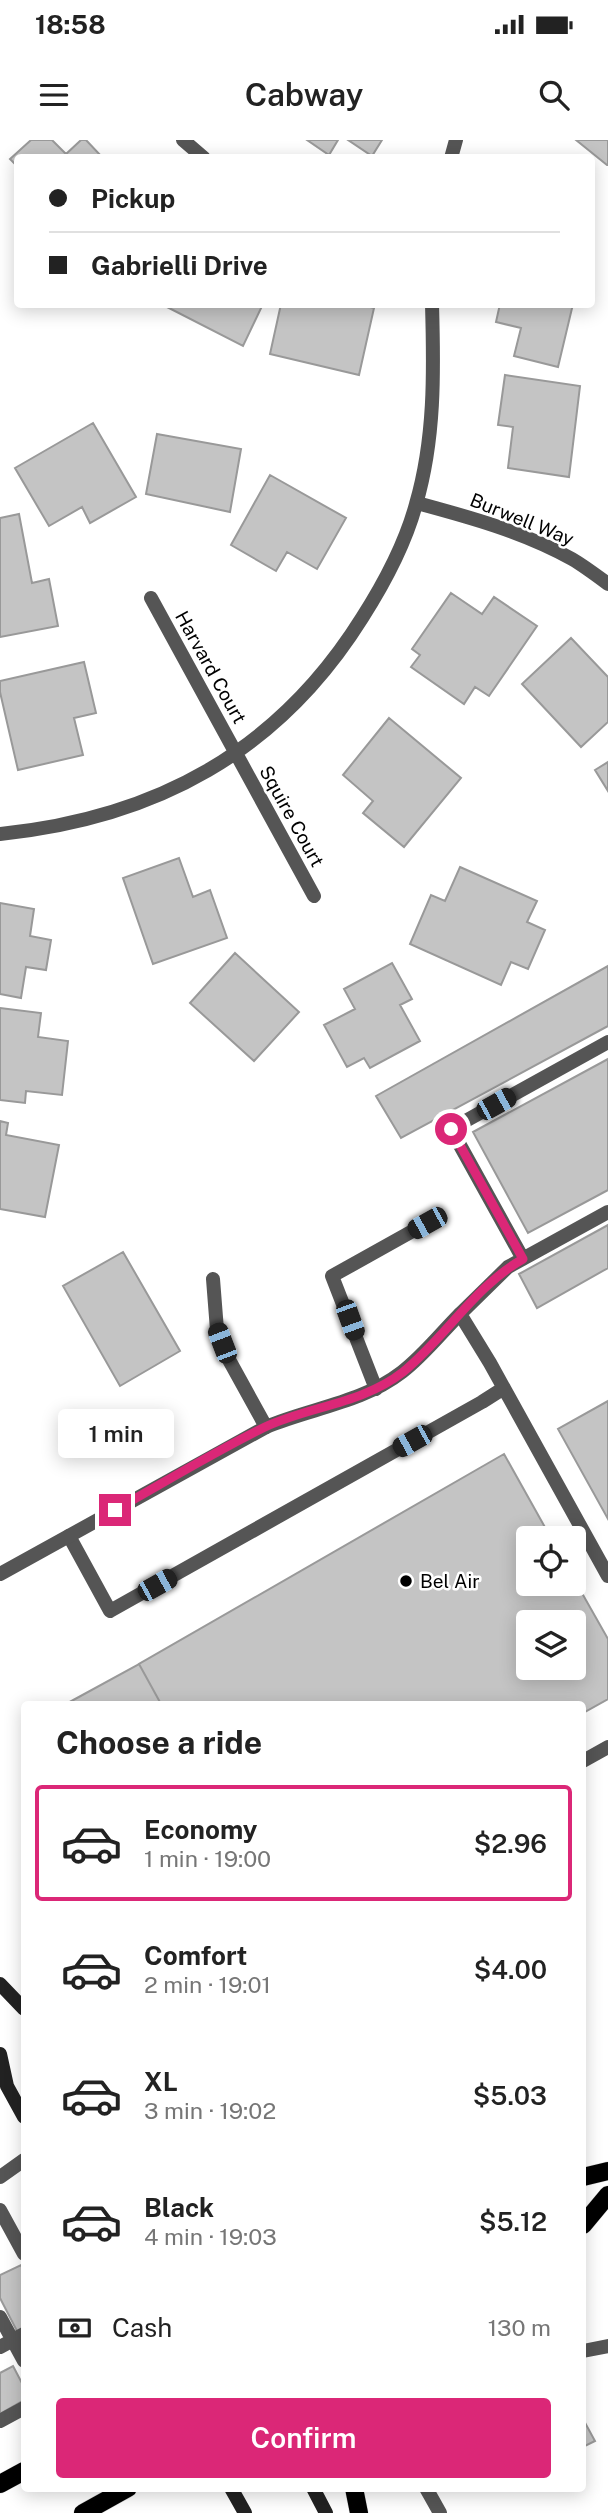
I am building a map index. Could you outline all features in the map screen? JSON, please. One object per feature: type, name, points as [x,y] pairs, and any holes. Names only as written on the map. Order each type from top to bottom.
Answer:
[{"type":"main road","points":[[0,1984],[21,2006]]},
{"type":"main road","points":[[0,2054],[7,2086],[21,2112]]},
{"type":"main road","points":[[586,2176],[608,2171]]},
{"type":"main road","points":[[586,2221],[608,2195]]},
{"type":"main road","points":[[0,2484],[21,2473]]},
{"type":"main road","points":[[83,2513],[121,2492]]},
{"type":"main road","points":[[233,2492],[245,2513]]},
{"type":"main road","points":[[315,2492],[326,2513]]},
{"type":"main road","points":[[355,2492],[359,2513]]},
{"type":"street","points":[[183,140],[199,154]]},
{"type":"street","points":[[0,834],[38,830],[91,819],[143,802],[195,778],[237,754],[270,728],[300,699],[339,654],[399,554],[416,503],[428,449],[434,394],[432,308]]},
{"type":"street","name":"Burwell Way","points":[[416,503],[466,516],[528,538],[573,559],[608,584]]},
{"type":"street","name":"Harvard Court","points":[[151,598],[237,754]]},
{"type":"street","name":"Squire Court","points":[[237,754],[314,895]]},
{"type":"street","points":[[523,1259],[451,1129],[608,1042]]},
{"type":"street","points":[[0,1574],[266,1427],[296,1415],[345,1402],[376,1389],[403,1372],[508,1267],[608,1212]]},
{"type":"street","points":[[376,1389],[332,1276],[427,1223]]},
{"type":"street","points":[[213,1279],[217,1329],[228,1357],[266,1427]]},
{"type":"street","points":[[460,1314],[608,1576]]},
{"type":"street","points":[[69,1536],[110,1611],[504,1388]]},
{"type":"street","points":[[586,1759],[608,1747]]},
{"type":"street","points":[[0,2177],[21,2162]]},
{"type":"street","points":[[0,2210],[6,2236],[21,2252]]},
{"type":"street","points":[[0,2317],[21,2356]]},
{"type":"street","points":[[586,2350],[608,2346]]},
{"type":"street","points":[[0,2421],[21,2409]]},
{"type":"street","points":[[428,2492],[440,2513]]},
{"type":"building","points":[[31,140],[52,140],[66,154],[16,154]]},
{"type":"building","points":[[81,140],[86,140],[99,154],[66,154]]},
{"type":"building","points":[[307,140],[338,140],[328,154]]},
{"type":"building","points":[[348,140],[382,140],[373,154]]},
{"type":"building","points":[[576,140],[608,140],[608,165]]},
{"type":"building","points":[[169,308],[261,308],[243,346]]},
{"type":"building","points":[[280,308],[374,308],[359,375],[270,354]]},
{"type":"building","points":[[499,308],[572,308],[558,367],[514,356],[521,328],[496,322]]},
{"type":"building","points":[[505,375],[580,386],[569,477],[508,468],[513,427],[498,425]]},
{"type":"building","points":[[93,423],[136,497],[90,523],[82,507],[49,526],[15,468]]},
{"type":"building","points":[[157,434],[241,449],[230,512],[146,494]]},
{"type":"building","points":[[270,475],[346,518],[317,569],[287,552],[276,571],[231,545]]},
{"type":"building","points":[[19,514],[32,583],[49,579],[58,626],[0,637],[0,518]]},
{"type":"building","points":[[451,593],[482,614],[494,597],[537,626],[489,696],[475,687],[464,704],[411,667],[420,655],[412,649]]},
{"type":"building","points":[[571,638],[608,677],[608,722],[581,747],[522,684]]},
{"type":"building","points":[[84,662],[96,713],[74,718],[83,755],[18,770],[0,692],[0,681]]},
{"type":"building","points":[[389,718],[461,778],[404,847],[363,813],[373,801],[343,775]]},
{"type":"building","points":[[608,762],[608,791],[595,770]]},
{"type":"building","points":[[179,858],[193,897],[210,890],[227,938],[153,964],[123,878]]},
{"type":"building","points":[[460,867],[537,901],[527,922],[545,930],[528,969],[511,962],[501,985],[410,944],[431,895],[445,901]]},
{"type":"building","points":[[0,903],[34,909],[30,936],[51,940],[46,970],[26,967],[21,998],[0,994]]},
{"type":"building","points":[[235,953],[299,1012],[254,1061],[190,1003]]},
{"type":"building","points":[[392,963],[412,999],[400,1005],[420,1041],[370,1068],[364,1058],[347,1067],[324,1025],[355,1009],[344,989]]},
{"type":"building","points":[[608,966],[608,1026],[401,1138],[376,1096]]},
{"type":"building","points":[[0,1008],[41,1013],[38,1037],[68,1041],[62,1095],[26,1091],[25,1103],[0,1100]]},
{"type":"building","points":[[608,1059],[608,1190],[528,1233],[473,1132]]},
{"type":"building","points":[[0,1121],[8,1123],[6,1135],[59,1145],[45,1217],[0,1209]]},
{"type":"building","points":[[608,1225],[608,1268],[537,1308],[519,1274]]},
{"type":"building","points":[[123,1252],[180,1351],[120,1386],[63,1286]]},
{"type":"building","points":[[608,1401],[608,1519],[558,1429]]},
{"type":"building","name":"Bel Air","points":[[504,1454],[544,1526],[516,1526],[516,1596],[584,1596],[608,1639],[608,1699],[586,1711],[586,1701],[159,1701],[139,1664]]},
{"type":"building","points":[[139,1664],[159,1701],[71,1701]]},
{"type":"building","points":[[21,2265],[21,2332],[18,2333],[0,2298],[0,2275]]},
{"type":"building","points":[[13,2366],[21,2381],[21,2402],[0,2414],[0,2373]]},
{"type":"building","points":[[586,2424],[595,2441],[586,2446]]},
{"type":"place","name":"Bel Air","points":[[406,1581]]},
{"type":"route","points":[[115,1510],[266,1427],[296,1415],[345,1402],[376,1389],[403,1372],[508,1267],[523,1259],[451,1129]]}]
